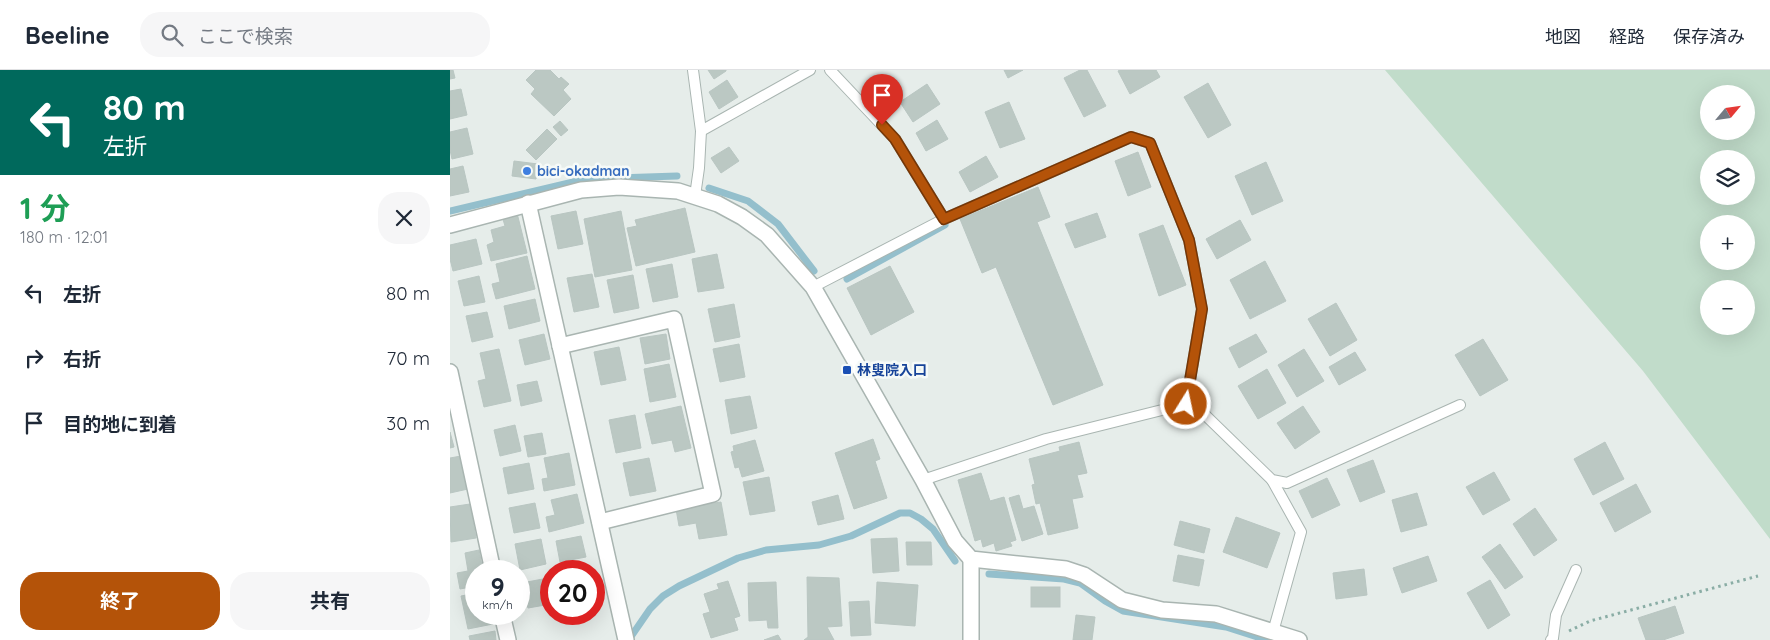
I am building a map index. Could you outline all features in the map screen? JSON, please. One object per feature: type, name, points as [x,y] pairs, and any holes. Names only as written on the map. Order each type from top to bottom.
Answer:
[{"type":"street","points":[[450,225],[581,190],[619,187],[678,191],[718,204],[742,216],[767,235],[813,287],[923,480],[955,542],[971,559],[1066,569],[1084,576],[1122,600],[1162,610],[1216,614],[1299,640]]},
{"type":"street","points":[[528,204],[626,640]]},
{"type":"street","points":[[560,346],[674,319],[713,494],[600,522]]},
{"type":"street","points":[[450,372],[491,560]]},
{"type":"street","points":[[971,559],[971,640]]},
{"type":"street","points":[[505,625],[508,640]]},
{"type":"lane","points":[[693,70],[701,131],[695,196]]},
{"type":"lane","points":[[701,131],[810,70]]},
{"type":"lane","points":[[830,70],[895,139],[944,219]]},
{"type":"lane","points":[[813,287],[944,219],[1131,137],[1150,143],[1189,240],[1202,309],[1186,404]]},
{"type":"lane","points":[[923,480],[1046,439],[1186,404],[1199,409],[1272,480],[1301,532],[1274,632]]},
{"type":"lane","points":[[1272,480],[1287,483],[1460,405]]},
{"type":"lane","points":[[1552,639],[1556,615],[1576,570]]},
{"type":"path","points":[[1552,639],[1590,621],[1758,576]]},
{"type":"green space","points":[[1385,70],[1770,70],[1770,539],[1643,371]]},
{"type":"building","points":[[450,70],[453,70],[455,78],[450,79]]},
{"type":"building","points":[[536,70],[550,70],[559,79],[561,77],[569,84],[563,90],[571,99],[554,116],[531,94],[535,89],[526,80]]},
{"type":"building","points":[[708,70],[726,70],[726,71],[714,79]]},
{"type":"building","points":[[1004,70],[1023,70],[1008,78]]},
{"type":"building","points":[[1080,70],[1087,70],[1106,106],[1084,117],[1064,78]]},
{"type":"building","points":[[1156,70],[1160,77],[1130,94],[1118,71]]},
{"type":"building","points":[[727,80],[738,97],[719,109],[709,92]]},
{"type":"building","points":[[1208,83],[1231,125],[1208,138],[1184,97]]},
{"type":"building","points":[[927,84],[940,104],[913,122],[900,102]]},
{"type":"building","points":[[461,89],[467,115],[450,119],[450,91]]},
{"type":"building","points":[[1009,102],[1025,139],[1000,148],[985,112]]},
{"type":"building","points":[[937,120],[948,139],[926,151],[916,133]]},
{"type":"building","points":[[560,121],[568,130],[561,136],[553,127]]},
{"type":"building","points":[[467,128],[473,154],[452,159],[450,132]]},
{"type":"building","points":[[547,129],[557,139],[536,160],[526,150]]},
{"type":"building","points":[[729,147],[739,161],[721,173],[711,158]]},
{"type":"building","points":[[1138,152],[1151,187],[1128,196],[1115,161]]},
{"type":"building","points":[[986,156],[998,177],[970,192],[959,172]]},
{"type":"building","points":[[514,161],[538,164],[536,179],[512,176]]},
{"type":"building","points":[[1266,162],[1283,201],[1252,215],[1235,176]]},
{"type":"building","points":[[463,166],[469,192],[450,196],[450,169]]},
{"type":"building","points":[[1038,187],[1050,217],[1037,222],[1103,385],[1053,405],[996,267],[982,273],[960,219]]},
{"type":"building","points":[[685,208],[695,252],[636,266],[627,228],[637,226],[635,220]]},
{"type":"building","points":[[576,211],[583,244],[558,249],[551,216]]},
{"type":"building","points":[[621,211],[632,270],[595,277],[584,219]]},
{"type":"building","points":[[517,213],[527,253],[491,261],[487,245],[494,242],[491,230],[505,226],[502,216]]},
{"type":"building","points":[[1097,213],[1106,237],[1075,248],[1065,224]]},
{"type":"building","points":[[1240,220],[1251,240],[1217,259],[1206,239]]},
{"type":"building","points":[[1163,225],[1186,285],[1159,296],[1139,234]]},
{"type":"building","points":[[476,239],[482,264],[453,271],[450,259],[450,245]]},
{"type":"building","points":[[717,254],[724,288],[698,292],[692,259]]},
{"type":"building","points":[[527,256],[535,289],[496,299],[492,284],[500,282],[496,264]]},
{"type":"building","points":[[1265,261],[1286,301],[1250,319],[1230,280]]},
{"type":"building","points":[[672,264],[678,297],[653,302],[646,269]]},
{"type":"building","points":[[890,266],[914,312],[871,335],[847,288]]},
{"type":"building","points":[[592,274],[599,307],[574,312],[567,278]]},
{"type":"building","points":[[633,275],[639,308],[614,313],[607,280]]},
{"type":"building","points":[[479,276],[485,302],[464,306],[458,281]]},
{"type":"building","points":[[535,299],[540,321],[509,329],[504,306]]},
{"type":"building","points":[[1336,303],[1357,340],[1330,356],[1308,319]]},
{"type":"building","points":[[734,304],[740,337],[715,342],[708,309]]},
{"type":"building","points":[[487,312],[493,337],[472,342],[466,316]]},
{"type":"building","points":[[544,334],[550,359],[525,365],[519,340]]},
{"type":"building","points":[[666,334],[670,359],[645,364],[640,338]]},
{"type":"building","points":[[1256,334],[1267,352],[1239,368],[1229,348]]},
{"type":"building","points":[[1483,339],[1508,380],[1480,396],[1455,355]]},
{"type":"building","points":[[739,344],[745,377],[720,382],[713,349]]},
{"type":"building","points":[[619,347],[626,380],[601,385],[594,352]]},
{"type":"building","points":[[499,349],[511,401],[484,407],[478,381],[486,379],[480,353]]},
{"type":"building","points":[[1304,349],[1324,381],[1297,397],[1278,365]]},
{"type":"building","points":[[1355,352],[1366,370],[1339,385],[1329,367]]},
{"type":"building","points":[[669,364],[676,397],[650,402],[644,369]]},
{"type":"building","points":[[1267,369],[1286,403],[1258,419],[1238,386]]},
{"type":"building","points":[[537,381],[542,401],[521,406],[517,385]]},
{"type":"building","points":[[750,396],[757,428],[731,434],[725,400]]},
{"type":"building","points":[[681,406],[691,448],[675,452],[672,440],[652,444],[645,414]]},
{"type":"building","points":[[1303,406],[1320,432],[1295,449],[1277,423]]},
{"type":"building","points":[[635,415],[641,448],[616,453],[609,420]]},
{"type":"building","points":[[515,425],[521,451],[500,456],[494,430]]},
{"type":"building","points":[[450,432],[454,447],[450,448]]},
{"type":"building","points":[[542,433],[546,454],[528,457],[524,436]]},
{"type":"building","points":[[873,439],[880,459],[875,461],[887,498],[854,509],[835,453]]},
{"type":"building","points":[[755,440],[764,471],[742,477],[739,467],[735,468],[731,452],[734,451],[733,446]]},
{"type":"building","points":[[1079,442],[1087,473],[1077,475],[1083,497],[1072,499],[1078,528],[1048,535],[1040,503],[1036,504],[1032,485],[1035,484],[1029,459],[1060,451],[1059,447]]},
{"type":"building","points":[[1605,442],[1624,479],[1593,495],[1574,459]]},
{"type":"building","points":[[569,453],[575,485],[544,491],[542,479],[548,478],[544,458]]},
{"type":"building","points":[[461,456],[468,489],[450,493],[450,458]]},
{"type":"building","points":[[649,458],[656,491],[630,496],[623,463]]},
{"type":"building","points":[[1373,460],[1385,492],[1360,502],[1347,470]]},
{"type":"building","points":[[529,463],[534,489],[508,494],[503,468]]},
{"type":"building","points":[[1494,472],[1510,500],[1483,515],[1466,487]]},
{"type":"building","points":[[981,473],[990,501],[1004,497],[1016,540],[1010,542],[1012,546],[996,551],[994,543],[983,547],[981,539],[975,541],[958,480]]},
{"type":"building","points":[[769,477],[775,511],[750,515],[743,482]]},
{"type":"building","points":[[1327,478],[1340,505],[1312,518],[1299,491]]},
{"type":"building","points":[[1636,484],[1651,512],[1615,532],[1600,503]]},
{"type":"building","points":[[1417,493],[1427,525],[1401,532],[1392,500]]},
{"type":"building","points":[[577,494],[584,523],[549,532],[546,517],[555,515],[551,500]]},
{"type":"building","points":[[838,495],[844,519],[818,525],[812,502]]},
{"type":"building","points":[[1019,495],[1023,509],[1034,506],[1043,534],[1022,541],[1009,498]]},
{"type":"building","points":[[721,502],[727,535],[699,539],[696,523],[679,526],[676,509]]},
{"type":"building","points":[[535,503],[540,528],[514,533],[509,508]]},
{"type":"building","points":[[470,504],[476,538],[451,542],[450,507]]},
{"type":"building","points":[[1535,508],[1557,540],[1534,556],[1513,524]]},
{"type":"building","points":[[1236,517],[1280,533],[1267,568],[1223,552]]},
{"type":"building","points":[[1180,521],[1210,529],[1204,553],[1174,545]]},
{"type":"building","points":[[581,536],[586,557],[560,560],[556,541]]},
{"type":"building","points":[[897,538],[899,571],[873,573],[871,539]]},
{"type":"building","points":[[541,539],[545,560],[540,560],[540,565],[530,568],[530,560],[518,560],[515,544]]},
{"type":"building","points":[[906,542],[931,542],[932,565],[907,565]]},
{"type":"building","points":[[1500,544],[1523,577],[1505,589],[1482,557]]},
{"type":"building","points":[[479,550],[481,560],[466,560],[465,553]]},
{"type":"building","points":[[1178,555],[1204,560],[1199,586],[1173,581]]},
{"type":"building","points":[[1428,556],[1437,581],[1402,593],[1393,568]]},
{"type":"building","points":[[1364,569],[1367,595],[1336,599],[1333,573]]},
{"type":"building","points":[[465,572],[465,588],[460,589],[457,573]]},
{"type":"building","points":[[807,577],[839,578],[842,626],[827,627],[834,640],[804,640],[808,637]]},
{"type":"building","points":[[540,580],[540,606],[530,608],[530,581]]},
{"type":"building","points":[[1490,580],[1510,615],[1488,629],[1467,593]]},
{"type":"building","points":[[728,581],[740,616],[734,618],[738,630],[711,638],[703,614],[710,612],[704,594],[719,589],[717,584]]},
{"type":"building","points":[[776,582],[778,628],[768,628],[767,620],[749,621],[748,583]]},
{"type":"building","points":[[877,582],[918,585],[915,626],[875,623]]},
{"type":"building","points":[[1031,587],[1060,587],[1060,607],[1031,607]]},
{"type":"building","points":[[465,595],[465,615],[461,596]]},
{"type":"building","points":[[869,601],[871,635],[851,636],[849,602]]},
{"type":"building","points":[[1675,606],[1684,633],[1663,640],[1646,640],[1638,618]]},
{"type":"building","points":[[1076,615],[1095,617],[1092,640],[1073,640]]},
{"type":"building","points":[[467,625],[488,625],[468,629]]},
{"type":"building","points":[[495,631],[496,640],[470,640],[469,636]]},
{"type":"building","points":[[778,635],[781,640],[764,640]]},
{"type":"waterway","points":[[450,211],[586,179],[677,176]]},
{"type":"waterway","points":[[709,188],[748,201],[778,224],[814,271]]},
{"type":"waterway","points":[[847,279],[945,225]]},
{"type":"waterway","points":[[630,638],[650,609],[663,596],[679,586],[738,558],[766,550],[819,545],[851,536],[900,513],[910,513],[933,529],[955,561]]},
{"type":"waterway","points":[[989,574],[1064,579],[1080,583],[1123,611],[1226,627],[1267,640]]},
{"type":"place","name":"bici-okadman","points":[[527,171]]},
{"type":"place","name":"林叟院入口","points":[[847,370]]},
{"type":"route","points":[[882,125],[895,139],[944,219],[1131,137],[1150,143],[1189,240],[1202,309],[1186,404]]}]
